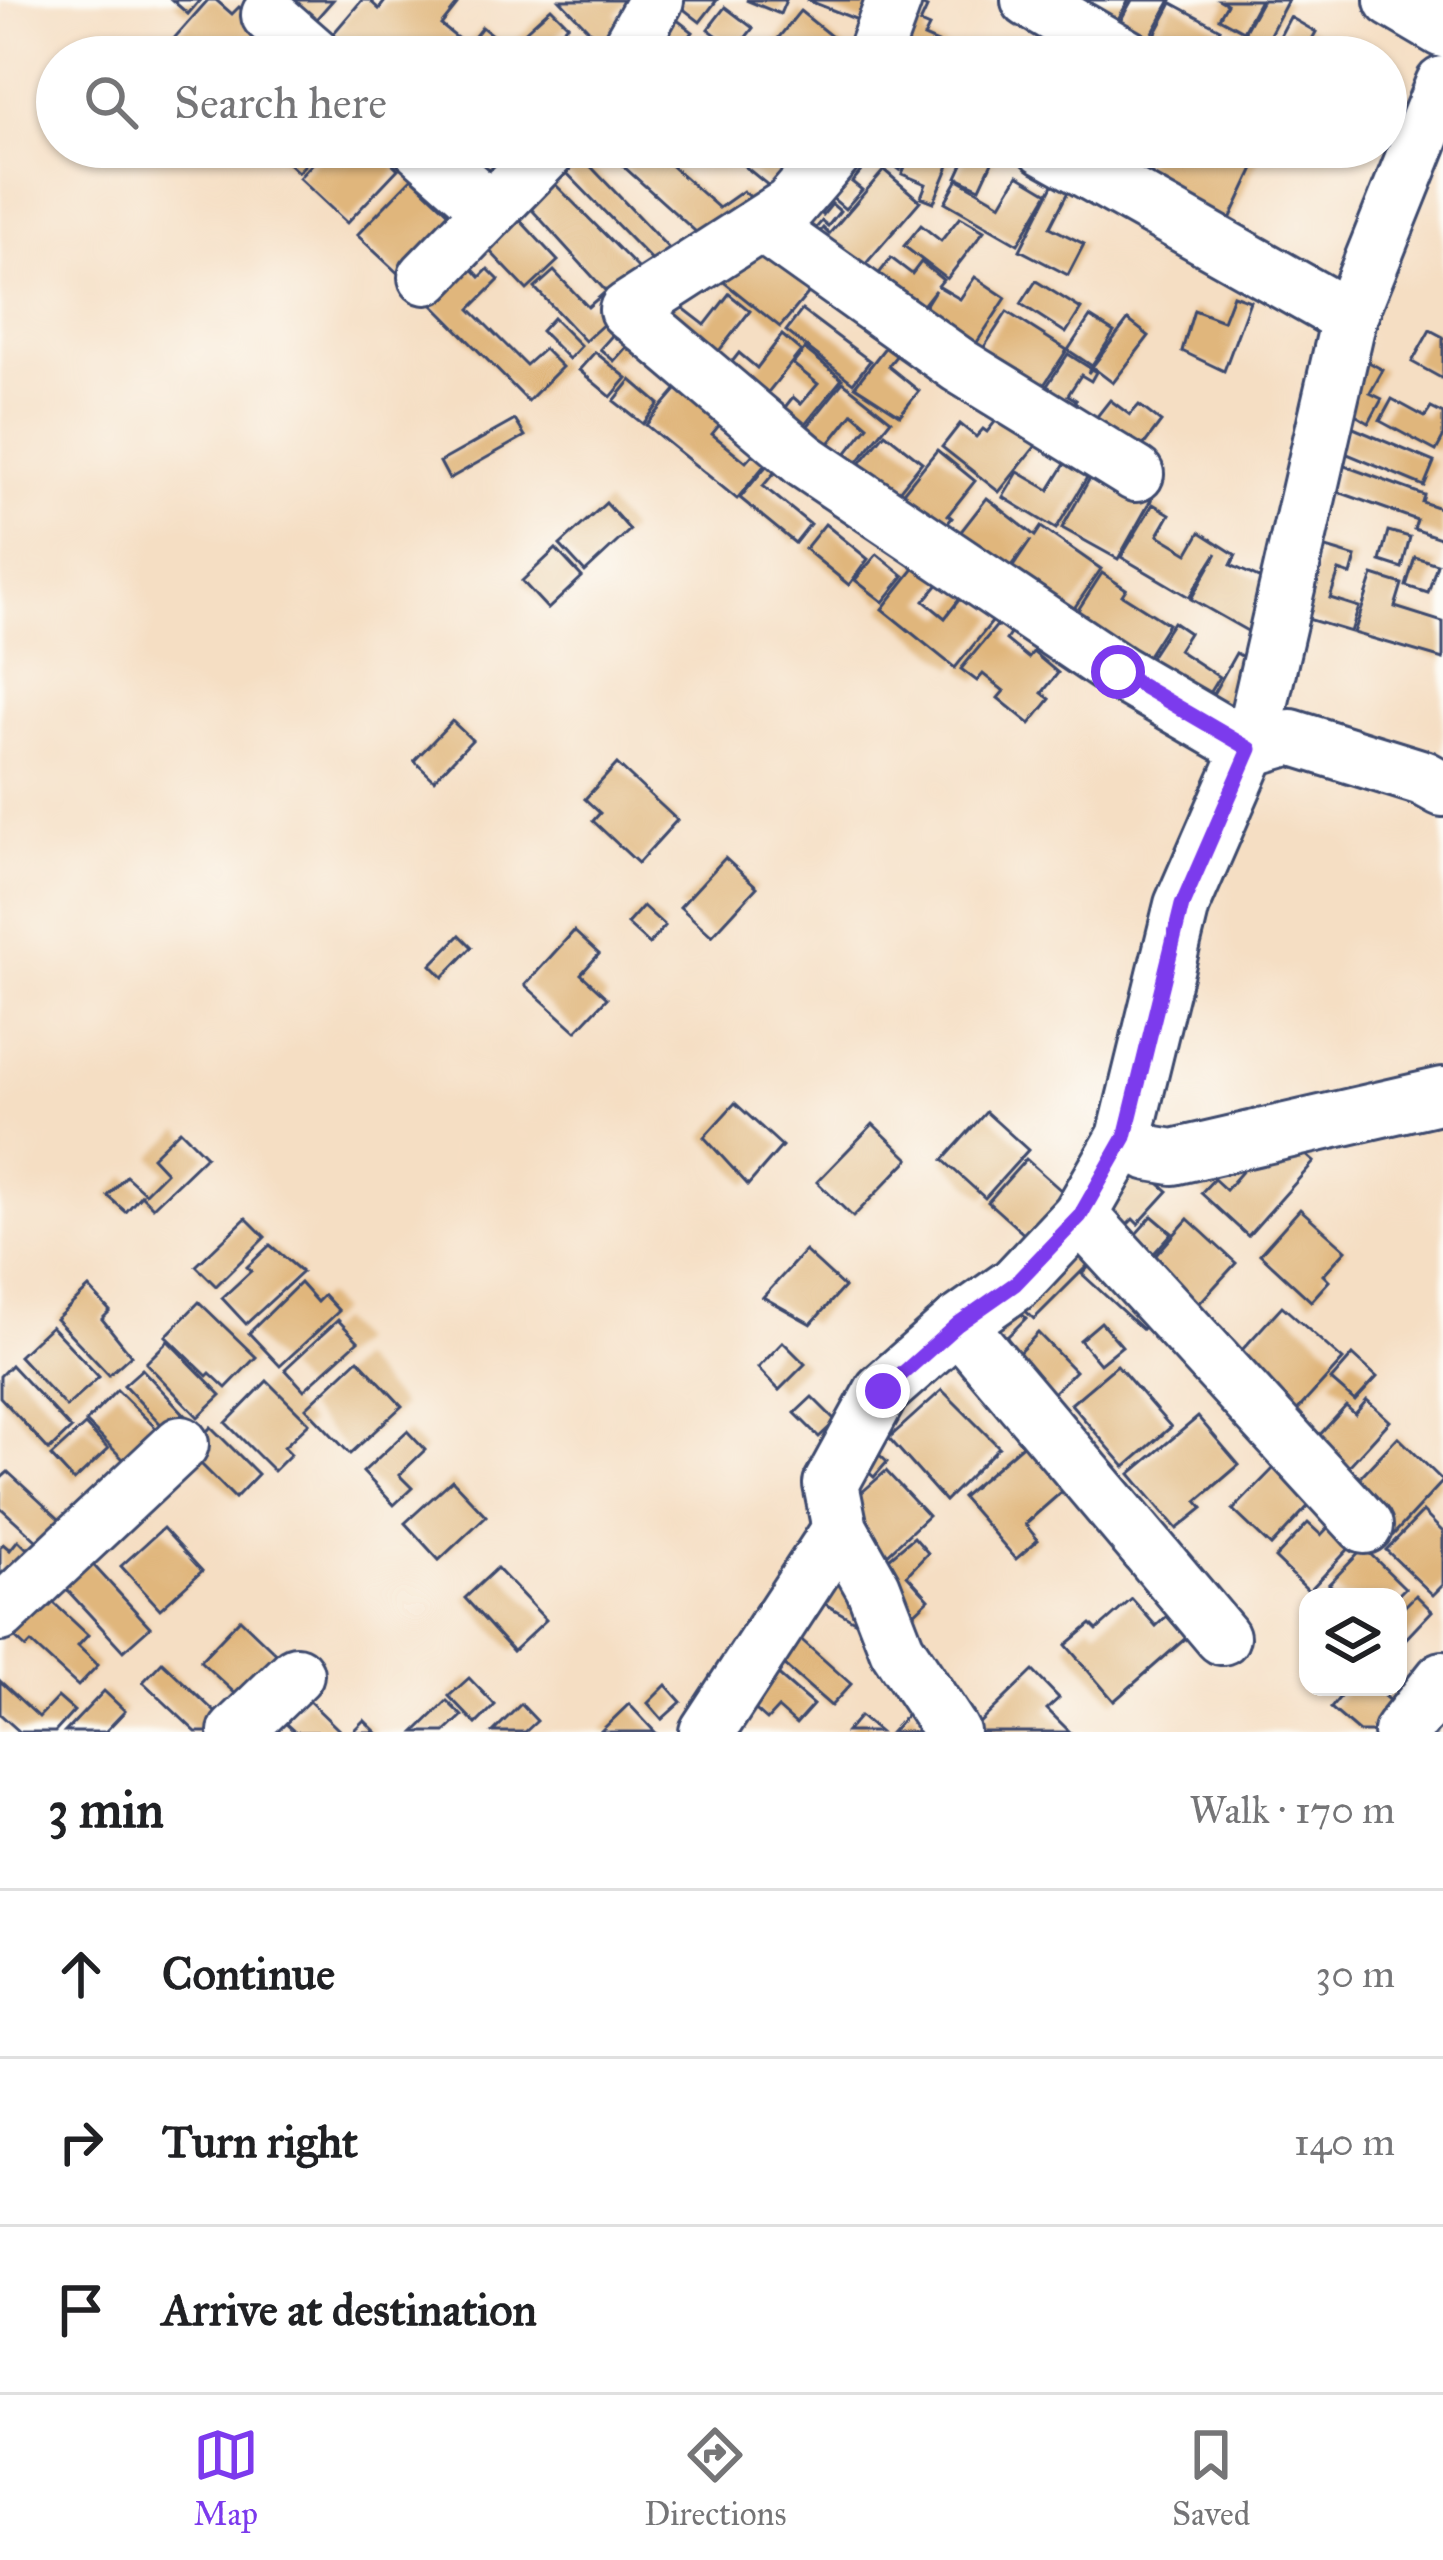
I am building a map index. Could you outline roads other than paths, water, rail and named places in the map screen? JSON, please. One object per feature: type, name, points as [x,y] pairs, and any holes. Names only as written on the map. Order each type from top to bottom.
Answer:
[{"type":"street","points":[[635,36],[656,0]]},
{"type":"street","points":[[883,36],[894,0]]},
{"type":"street","points":[[1029,0],[1091,36]]},
{"type":"street","points":[[1392,0],[1443,30]]},
{"type":"street","points":[[269,16],[292,36]]},
{"type":"street","points":[[952,1732],[897,1649],[873,1587],[840,1529],[831,1484],[883,1391],[958,1324],[1015,1284],[1080,1216],[1125,1137],[1182,905],[1250,749],[1349,318],[1443,84]]},
{"type":"street","points":[[444,168],[490,209]]},
{"type":"street","points":[[426,278],[531,168]]},
{"type":"street","points":[[822,168],[790,206],[627,310],[805,461],[1118,672],[1250,749],[1291,737],[1423,778],[1443,789]]},
{"type":"street","points":[[1082,168],[1349,318]]},
{"type":"street","points":[[762,225],[960,366],[1136,474]]},
{"type":"street","points":[[1125,1137],[1149,1153],[1173,1157],[1443,1095]]},
{"type":"street","points":[[1080,1216],[1364,1526]]},
{"type":"street","points":[[958,1324],[1222,1637]]},
{"type":"street","points":[[0,1614],[181,1444]]},
{"type":"street","points":[[706,1732],[840,1529]]},
{"type":"street","points":[[236,1732],[296,1675]]},
{"type":"street","points":[[1401,1732],[1443,1679]]}]
